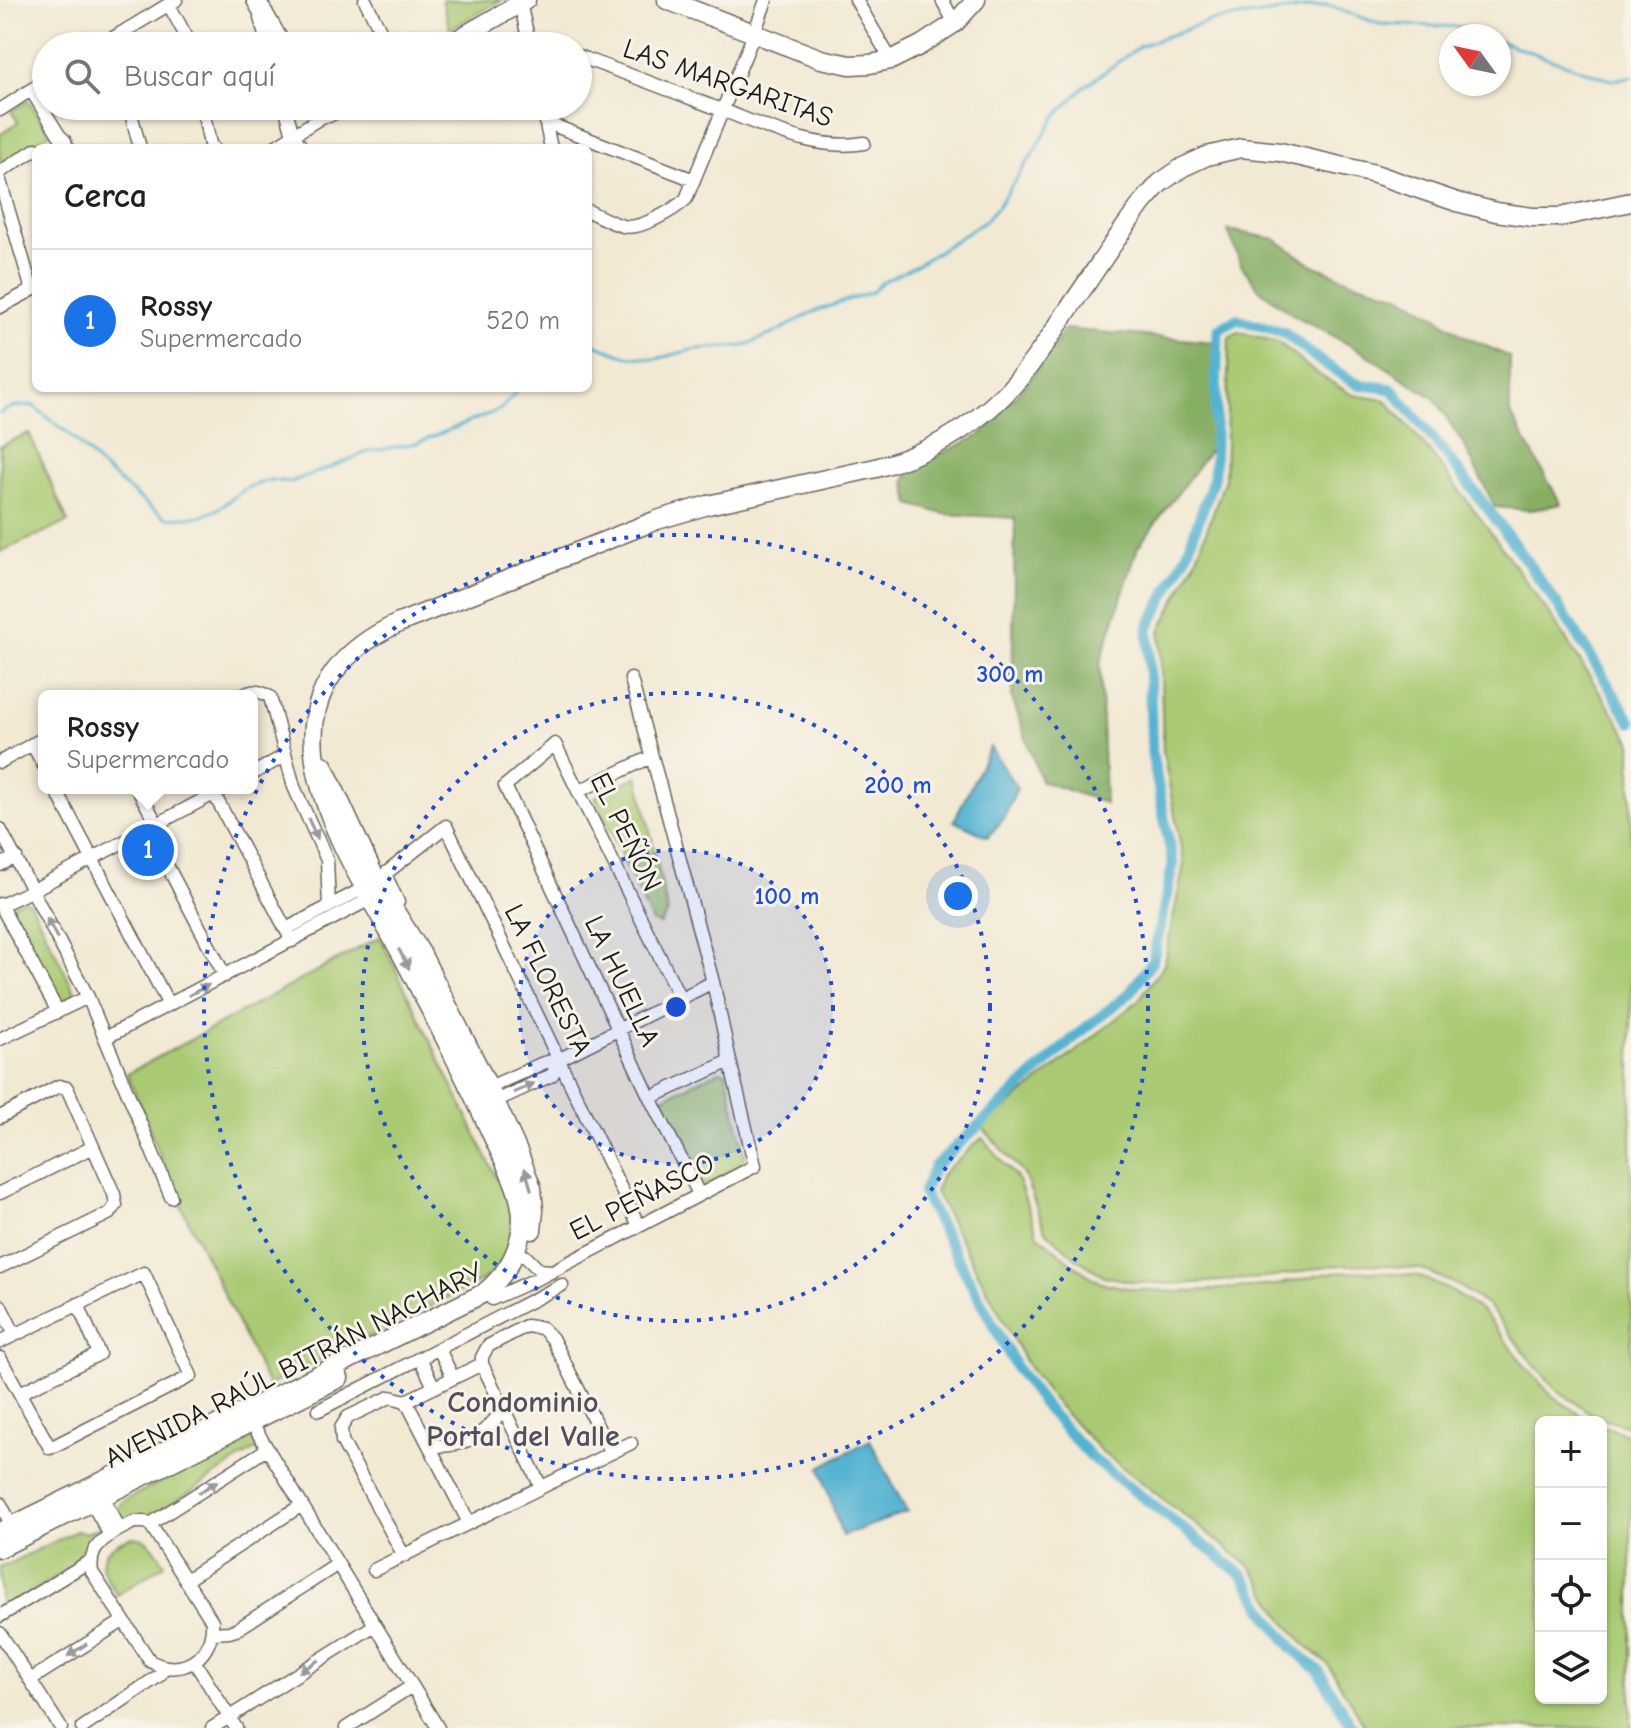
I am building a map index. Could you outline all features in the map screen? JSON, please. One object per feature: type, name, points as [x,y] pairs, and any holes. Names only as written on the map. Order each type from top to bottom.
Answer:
[{"type":"main road","points":[[255,0],[274,32]]},
{"type":"main road","points":[[667,0],[821,59],[850,65],[891,60],[921,45],[955,23],[976,0]]},
{"type":"main road","points":[[470,32],[523,2]]},
{"type":"main road","name":"AVENIDA RAÚL BITRÁN NACHARY","points":[[0,1548],[248,1416],[492,1299],[507,1286],[525,1256],[533,1222],[532,1188],[519,1154],[402,956],[313,745],[314,720],[331,676],[356,648],[389,628],[657,520],[708,505],[902,461],[948,439],[1002,397],[1020,377],[1143,202],[1160,183],[1183,167],[1207,156],[1241,148],[1280,152],[1375,174],[1457,202],[1532,217],[1560,217],[1631,202]]},
{"type":"main road","name":"AVENIDA RAÚL BITRÁN NACHARY","points":[[322,1382],[484,1293],[507,1269],[520,1239],[521,1210],[484,1098],[421,953],[374,886]]},
{"type":"main road","name":"AVENIDA RAÚL BITRÁN NACHARY","points":[[6,1529],[92,1497]]},
{"type":"street","points":[[255,0],[264,32]]},
{"type":"street","points":[[365,0],[381,32]]},
{"type":"street","points":[[592,213],[625,227],[636,227],[677,207],[686,199],[766,0]]},
{"type":"street","points":[[856,0],[891,60]]},
{"type":"street","points":[[942,0],[955,23]]},
{"type":"street","points":[[124,32],[172,2],[184,32]]},
{"type":"street","points":[[523,2],[528,32]]},
{"type":"street","name":"LAS MARGARITAS","points":[[592,61],[782,132],[830,145],[864,143]]},
{"type":"street","points":[[1,106],[31,90]]},
{"type":"street","points":[[50,120],[66,144]]},
{"type":"street","points":[[133,120],[139,144]]},
{"type":"street","points":[[205,120],[210,144]]},
{"type":"street","points":[[289,120],[299,144]]},
{"type":"street","points":[[279,144],[313,120]]},
{"type":"street","points":[[545,122],[694,180]]},
{"type":"street","points":[[545,122],[550,144]]},
{"type":"street","points":[[45,144],[59,135]]},
{"type":"street","points":[[0,172],[32,152]]},
{"type":"street","points":[[0,181],[13,231],[32,283]]},
{"type":"street","points":[[0,236],[13,231]]},
{"type":"street","points":[[0,307],[32,290]]},
{"type":"street","points":[[631,679],[713,982],[730,1061],[650,1098]]},
{"type":"street","points":[[258,692],[270,697],[294,787],[327,860],[329,906]]},
{"type":"street","points":[[0,762],[38,741]]},
{"type":"street","name":"EL PEÑÓN","points":[[505,786],[555,744],[681,1000]]},
{"type":"street","points":[[258,771],[284,756]]},
{"type":"street","points":[[579,791],[651,757]]},
{"type":"street","name":"LA HUELLA","points":[[505,786],[618,1031],[699,1194]]},
{"type":"street","points":[[58,794],[169,1005]]},
{"type":"street","points":[[139,794],[225,976]]},
{"type":"street","points":[[58,1012],[0,904],[33,890],[214,794]]},
{"type":"street","points":[[221,794],[289,935]]},
{"type":"street","name":"LA FLORESTA","points":[[374,886],[446,826],[639,1226]]},
{"type":"street","points":[[0,829],[88,997],[171,1197]]},
{"type":"street","points":[[0,865],[16,857]]},
{"type":"street","points":[[289,935],[329,906],[374,886]]},
{"type":"street","points":[[105,1038],[225,976],[374,886]]},
{"type":"street","points":[[484,1098],[552,1075],[560,1059],[713,982]]},
{"type":"street","points":[[0,1039],[88,997]]},
{"type":"street","name":"EL PEÑASCO","points":[[492,1299],[512,1292],[755,1166],[730,1061]]},
{"type":"street","points":[[0,1117],[59,1086],[67,1088],[114,1194],[116,1205],[110,1213],[0,1267]]},
{"type":"street","points":[[0,1193],[93,1147]]},
{"type":"street","name":"EL PEÑASCO","points":[[525,1256],[539,1270],[551,1271]]},
{"type":"street","points":[[0,1342],[144,1273],[191,1376],[50,1448],[0,1358]]},
{"type":"street","points":[[319,1410],[562,1285]]},
{"type":"street","points":[[20,1393],[99,1354],[78,1304]]},
{"type":"street","points":[[0,1305],[15,1335]]},
{"type":"street","points":[[541,1487],[482,1364],[488,1346],[526,1326],[542,1328],[552,1338],[611,1453]]},
{"type":"street","points":[[439,1349],[453,1378]]},
{"type":"street","points":[[420,1358],[434,1387]]},
{"type":"street","points":[[404,1556],[342,1441],[345,1420],[390,1397],[406,1401],[482,1364]]},
{"type":"street","points":[[322,1382],[328,1396],[344,1397]]},
{"type":"street","points":[[322,1382],[344,1397]]},
{"type":"street","points":[[406,1401],[469,1523]]},
{"type":"street","points":[[429,1445],[448,1446],[474,1438],[489,1427],[502,1409]]},
{"type":"street","points":[[248,1416],[438,1728]]},
{"type":"street","points":[[374,1570],[631,1443]]},
{"type":"street","points":[[150,1524],[267,1449]]},
{"type":"street","points":[[92,1497],[115,1532]]},
{"type":"street","points":[[0,1503],[6,1529]]},
{"type":"street","points":[[186,1580],[302,1505]]},
{"type":"street","points":[[134,1522],[150,1524],[212,1621],[212,1633],[204,1652],[180,1667],[164,1667],[150,1661],[92,1572],[90,1561],[98,1543],[134,1522]]},
{"type":"street","points":[[0,1616],[90,1561]]},
{"type":"street","points":[[212,1633],[236,1630],[338,1564]]},
{"type":"street","points":[[30,1680],[123,1621]]},
{"type":"street","points":[[212,1728],[233,1722],[375,1625]]},
{"type":"street","points":[[0,1633],[61,1728]]},
{"type":"street","points":[[194,1661],[233,1722]]},
{"type":"street","points":[[82,1728],[160,1675],[164,1667]]},
{"type":"street","points":[[346,1728],[412,1686]]},
{"type":"green space","points":[[442,0],[502,0],[450,29]]},
{"type":"green space","points":[[28,100],[32,106],[32,120],[41,120],[50,133],[3,164],[0,159],[0,135],[18,122],[11,111]]},
{"type":"green space","points":[[1228,230],[1275,239],[1311,264],[1351,281],[1400,295],[1462,335],[1510,357],[1510,413],[1561,504],[1531,510],[1495,507],[1465,447],[1435,399],[1361,351],[1292,314],[1259,289],[1241,265]]},
{"type":"green space","points":[[1065,329],[1214,342],[1212,447],[1138,547],[1100,664],[1105,803],[1041,781],[1012,698],[1015,518],[944,514],[910,504],[905,479],[922,462],[979,436],[1031,378]]},
{"type":"green space","points":[[1238,332],[1278,342],[1313,371],[1353,395],[1386,400],[1487,527],[1555,622],[1631,741],[1631,1427],[1607,1419],[1607,1416],[1592,1414],[1556,1389],[1488,1306],[1457,1285],[1421,1269],[1370,1264],[1327,1266],[1275,1277],[1181,1284],[1135,1282],[1104,1276],[1076,1258],[1045,1230],[1024,1174],[982,1127],[1138,1001],[1164,964],[1184,864],[1163,752],[1160,631],[1196,560],[1225,479],[1229,337]]},
{"type":"green space","points":[[29,433],[68,522],[0,552],[0,446]]},
{"type":"green space","points":[[638,776],[668,913],[660,924],[652,922],[595,797]]},
{"type":"green space","points":[[23,900],[33,908],[74,990],[71,998],[62,1001],[57,997],[12,912],[14,904]]},
{"type":"green space","points":[[380,937],[511,1207],[511,1239],[503,1259],[481,1281],[268,1386],[175,1193],[127,1074]]},
{"type":"green space","points":[[719,1071],[726,1072],[747,1164],[703,1185],[694,1178],[659,1100]]},
{"type":"green space","points":[[982,1138],[1017,1178],[1038,1235],[1072,1264],[1101,1283],[1181,1292],[1276,1285],[1328,1273],[1370,1271],[1419,1276],[1453,1292],[1483,1312],[1551,1395],[1582,1416],[1535,1416],[1535,1704],[1607,1704],[1607,1427],[1631,1436],[1631,1728],[1366,1728],[1328,1664],[1301,1641],[1252,1568],[1100,1450],[1054,1401],[1027,1365],[935,1192],[943,1173]]},
{"type":"green space","points":[[253,1435],[260,1446],[150,1518],[124,1522],[116,1510],[123,1501]]},
{"type":"green space","points":[[100,1527],[103,1533],[86,1559],[0,1610],[0,1568],[78,1530],[86,1533]]},
{"type":"green space","points":[[133,1537],[148,1542],[165,1564],[117,1595],[105,1575],[103,1559],[110,1548]]},
{"type":"water","points":[[990,747],[1017,788],[1004,818],[988,837],[954,821]]},
{"type":"water","points":[[870,1440],[907,1512],[842,1536],[820,1467]]},
{"type":"waterway","points":[[592,343],[626,356],[656,359],[695,349],[743,346],[813,312],[872,292],[881,283],[920,263],[985,221],[998,206],[1055,117],[1085,86],[1140,46],[1210,21],[1327,5],[1380,24],[1439,26]]},
{"type":"waterway","points":[[1511,45],[1611,80],[1631,77]]},
{"type":"waterway","points":[[1353,1728],[1319,1671],[1293,1649],[1271,1621],[1244,1576],[1092,1458],[1046,1408],[1018,1371],[923,1193],[934,1167],[1077,1035],[1130,993],[1153,960],[1173,864],[1152,754],[1148,628],[1186,556],[1214,477],[1218,330],[1237,319],[1283,332],[1320,361],[1357,384],[1392,389],[1459,471],[1522,556],[1572,626],[1631,722]]},
{"type":"waterway","points":[[0,413],[12,407],[32,405],[69,434],[103,468],[167,518],[203,516],[246,488],[270,480],[290,482],[367,452],[417,443],[501,409],[516,392]]},
{"type":"place","name":"Rossy","points":[[148,850]]},
{"type":"district","name":"Condominio Portal del Valle","points":[[523,1419]]}]
